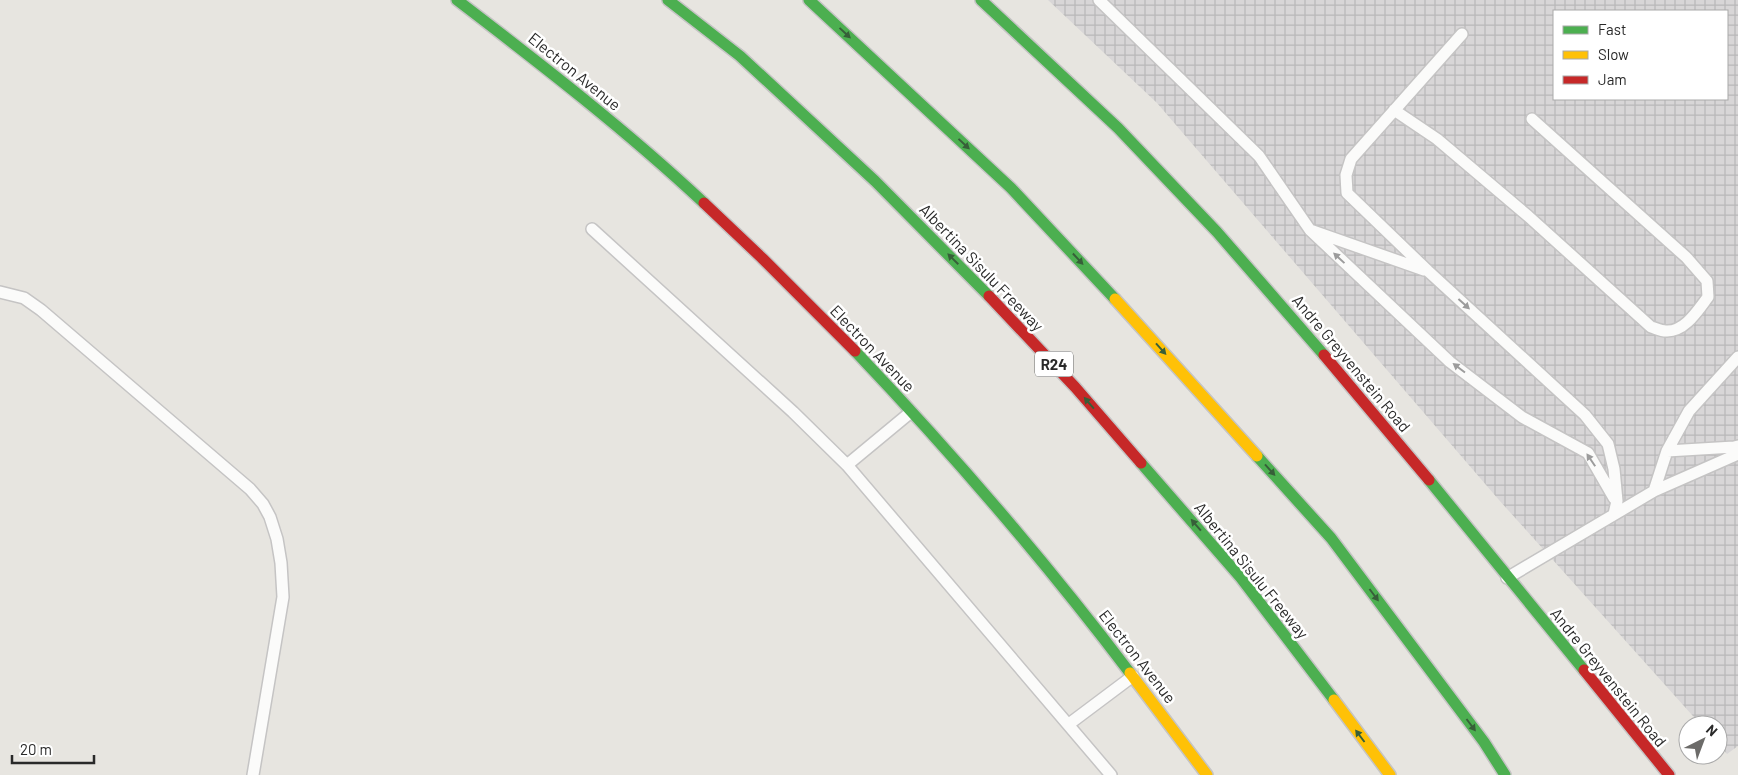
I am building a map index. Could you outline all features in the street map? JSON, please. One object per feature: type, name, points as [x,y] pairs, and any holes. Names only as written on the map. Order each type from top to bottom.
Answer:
[{"type":"main road","name":"Electron Avenue","points":[[457,0],[501,32],[618,126],[734,232],[835,330],[938,441],[1034,551],[1134,676],[1207,775]]},
{"type":"main road","name":"Albertina Sisulu Freeway","points":[[668,0],[740,56],[875,181],[970,276],[1069,380],[1242,578],[1390,775]]},
{"type":"main road","points":[[809,0],[1011,188],[1128,313],[1331,538],[1484,742],[1505,775]]},
{"type":"main road","name":"Andre Greyvenstein Road","points":[[981,0],[1118,128],[1217,232],[1343,376],[1669,775]]},
{"type":"lane","points":[[1099,0],[1259,156],[1310,230],[1450,362],[1522,416],[1588,454],[1617,501]]},
{"type":"lane","points":[[1462,34],[1350,159],[1346,175],[1348,194],[1428,272],[1585,415],[1608,444],[1614,469],[1617,501],[1614,514]]},
{"type":"lane","points":[[1394,110],[1445,145],[1528,216],[1650,327],[1665,332],[1675,330],[1692,318],[1708,297],[1707,281],[1686,256],[1532,119]]},
{"type":"lane","points":[[592,229],[794,412],[847,466],[1111,775]]},
{"type":"lane","points":[[1310,230],[1428,272]]},
{"type":"lane","points":[[0,292],[24,298],[40,310],[250,489],[263,504],[270,517],[277,539],[281,563],[283,597],[253,775]]},
{"type":"lane","points":[[1654,491],[1667,451],[1689,411],[1738,357]]},
{"type":"lane","points":[[847,466],[911,412]]},
{"type":"lane","points":[[1667,451],[1738,446]]},
{"type":"lane","points":[[1507,578],[1654,491],[1738,454]]},
{"type":"lane","points":[[1069,724],[1134,676]]},
{"type":"shaded area","points":[[1048,0],[1738,0],[1738,746],[1728,753],[1728,715],[1692,715],[1499,500],[1157,103]]},
{"type":"traffic: fast","points":[[457,0],[614,124],[704,203]]},
{"type":"traffic: fast","points":[[668,0],[740,56],[875,181],[989,296]]},
{"type":"traffic: fast","points":[[809,0],[1011,188],[1115,299]]},
{"type":"traffic: fast","points":[[981,0],[1118,128],[1217,232],[1324,355]]},
{"type":"traffic: fast","points":[[855,351],[997,509],[1065,590],[1130,673]]},
{"type":"traffic: fast","points":[[1257,456],[1331,538],[1484,742],[1505,775]]},
{"type":"traffic: fast","points":[[1141,463],[1241,578],[1334,700]]},
{"type":"traffic: fast","points":[[1429,480],[1584,670]]},
{"type":"traffic: slow","points":[[1115,299],[1257,456]]},
{"type":"traffic: slow","points":[[1130,673],[1207,775]]},
{"type":"traffic: slow","points":[[1334,700],[1390,775]]},
{"type":"traffic: jam","points":[[704,203],[855,351]]},
{"type":"traffic: jam","points":[[989,296],[1075,387],[1141,463]]},
{"type":"traffic: jam","points":[[1324,355],[1429,480]]},
{"type":"traffic: jam","points":[[1584,670],[1669,775]]}]
